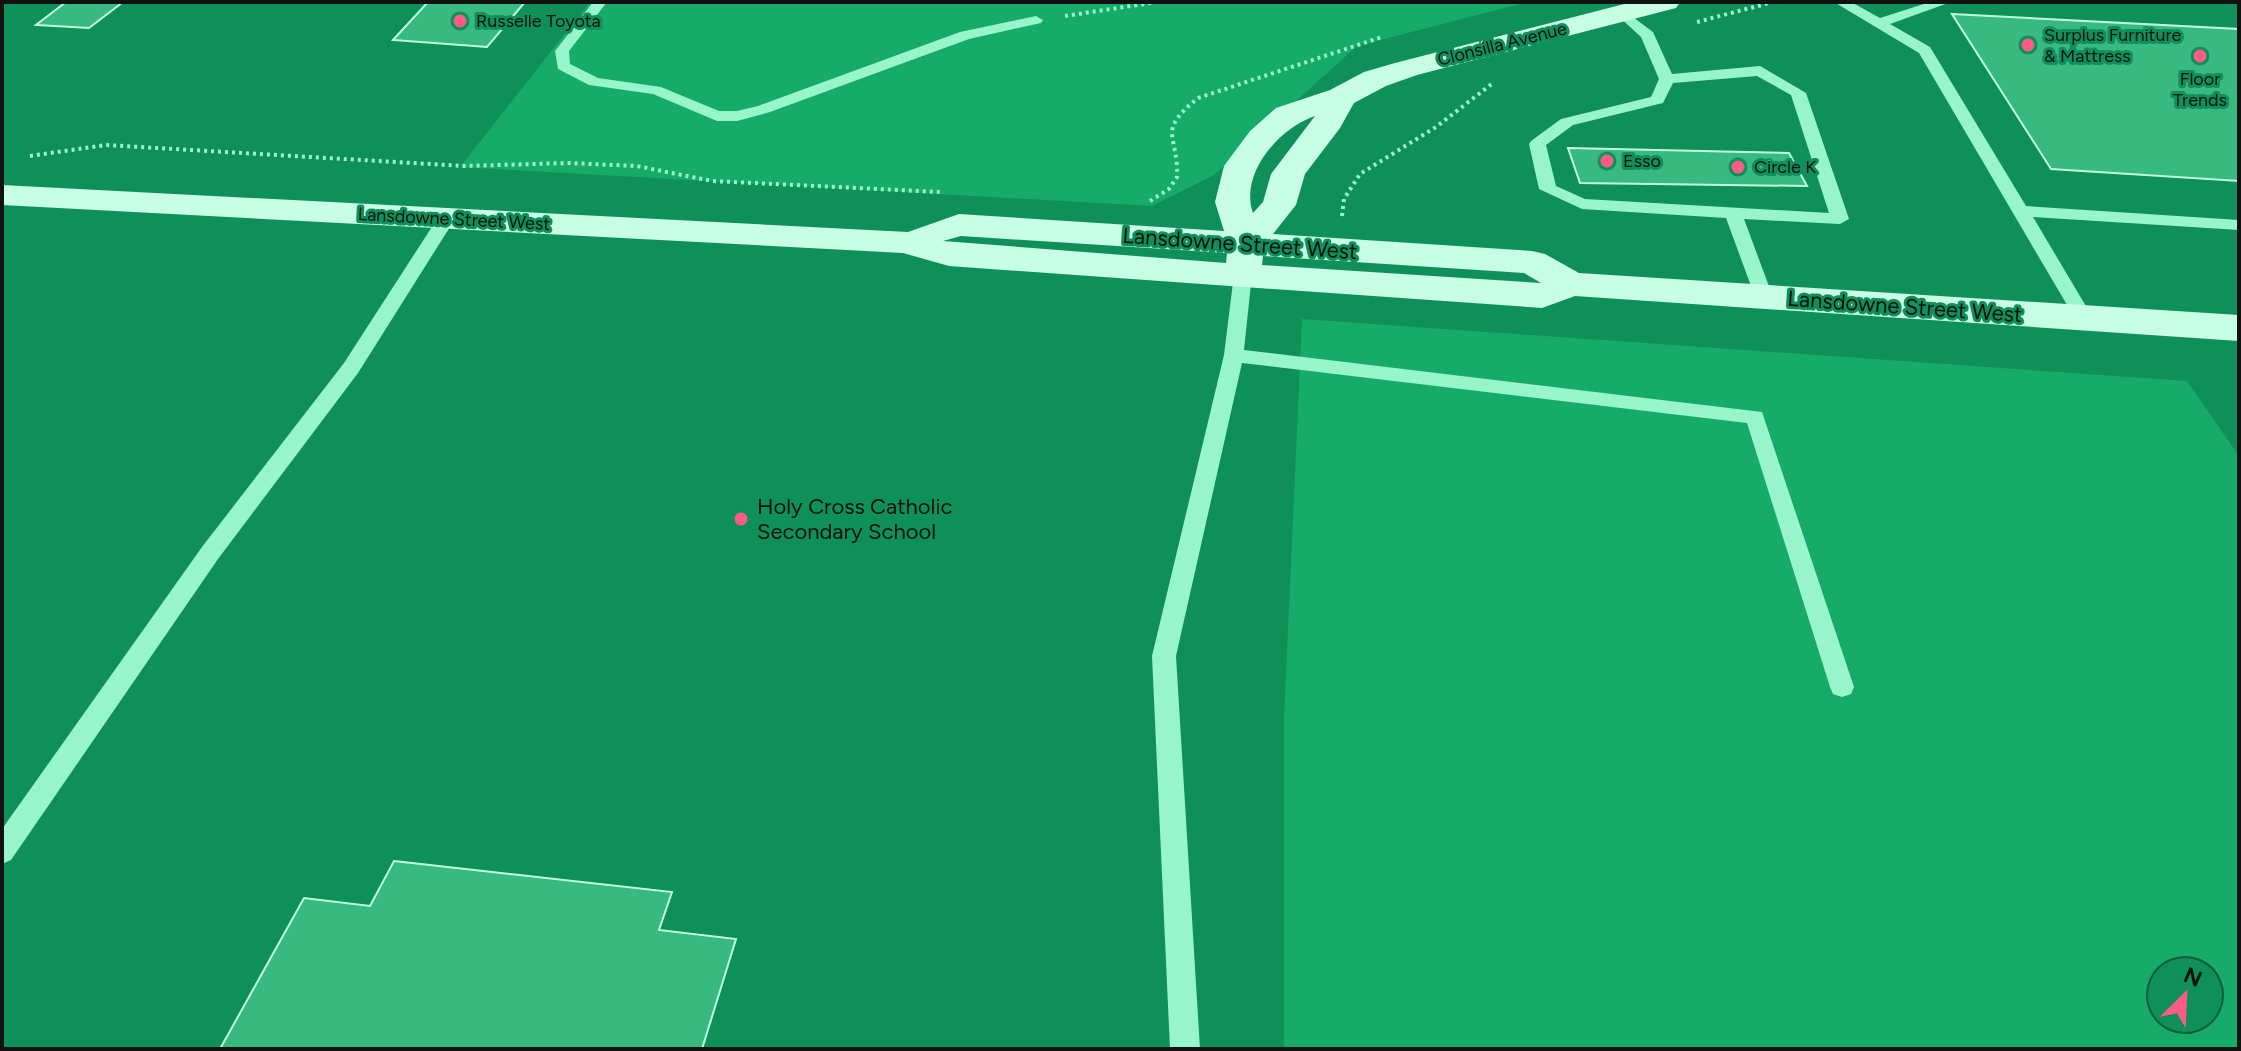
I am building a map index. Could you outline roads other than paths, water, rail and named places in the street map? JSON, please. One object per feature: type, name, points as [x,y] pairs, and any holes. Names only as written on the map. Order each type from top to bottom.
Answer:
[{"type":"main road","name":"Clonsilla Avenue","points":[[1244,259],[1232,202],[1241,166],[1261,138],[1287,115],[1341,97],[1375,79],[1406,69],[1666,2]]},
{"type":"main road","points":[[1244,259],[1279,205],[1288,174],[1304,149],[1324,128],[1341,97]]},
{"type":"main road","name":"Lansdowne Street West","points":[[5,198],[906,242],[949,255],[1244,259],[1542,296],[1571,284],[2239,328]]},
{"type":"lane","points":[[600,2],[562,51],[563,66],[594,82],[656,90],[717,116],[764,109],[965,35],[1036,20]]},
{"type":"lane","points":[[1841,2],[1925,50],[2084,318]]},
{"type":"lane","points":[[1879,23],[1944,2]]},
{"type":"lane","points":[[1622,13],[1648,35],[1667,79],[1657,100],[1567,122],[1537,144],[1548,189],[1582,204],[1840,219],[1798,93],[1760,71],[1667,79]]},
{"type":"lane","points":[[2020,211],[2238,226]]},
{"type":"lane","points":[[1733,213],[1764,297]]},
{"type":"lane","points":[[2,851],[210,553],[351,368],[446,219]]},
{"type":"lane","points":[[1185,1049],[1164,656],[1234,355],[1244,259]]},
{"type":"lane","points":[[1234,355],[1755,417],[1842,687]]},
{"type":"place","name":"Russelle Toyota","points":[[460,21]]},
{"type":"place","name":"Surplus Furniture & Mattress","points":[[2028,45]]},
{"type":"place","name":"Floor Trends","points":[[2200,56]]},
{"type":"place","name":"Esso","points":[[1607,161]]},
{"type":"place","name":"Circle K","points":[[1738,167]]},
{"type":"place","name":"Holy Cross Catholic Secondary School","points":[[741,519]]}]
